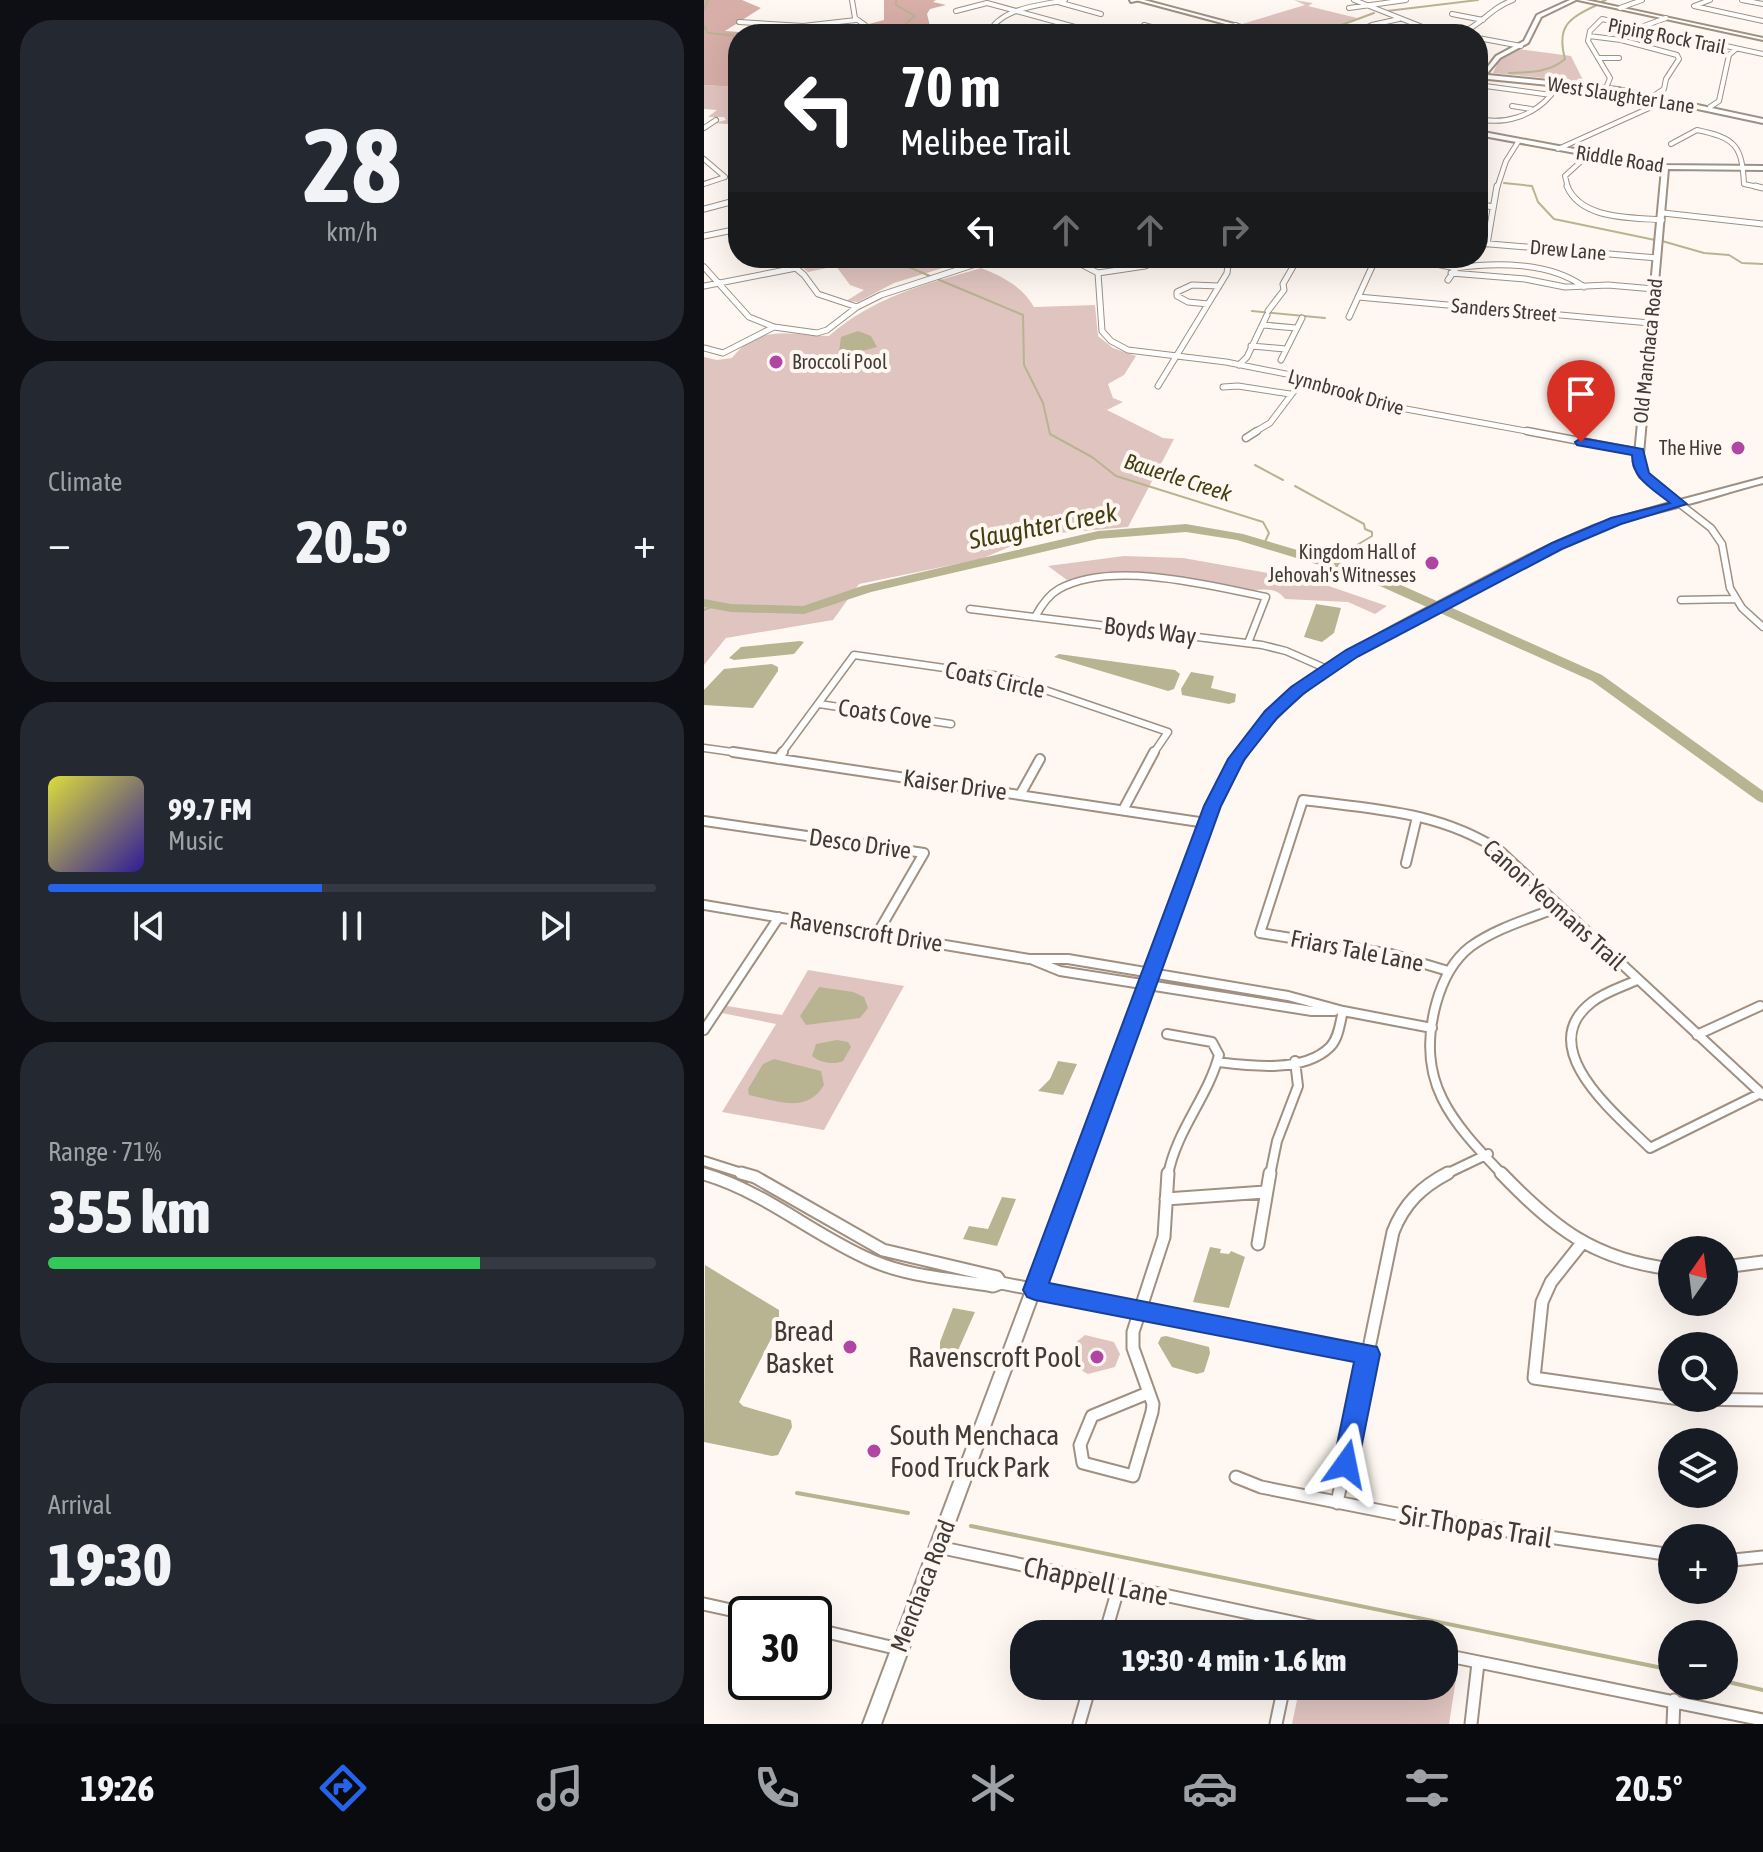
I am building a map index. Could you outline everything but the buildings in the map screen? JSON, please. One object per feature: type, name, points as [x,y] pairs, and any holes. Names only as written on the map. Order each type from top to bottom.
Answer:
[{"type":"main road","points":[[1133,0],[1225,24]]},
{"type":"main road","name":"West Slaughter Lane","points":[[1488,79],[1607,87],[1763,120]]},
{"type":"main road","name":"West Slaughter Lane","points":[[1607,87],[1763,120]]},
{"type":"street","points":[[852,0],[856,20]]},
{"type":"street","points":[[1049,0],[1101,14]]},
{"type":"street","points":[[993,24],[996,20],[1065,0]]},
{"type":"street","points":[[1354,0],[1414,24]]},
{"type":"street","points":[[1349,8],[1406,0]]},
{"type":"street","points":[[1476,24],[1492,8],[1513,0]]},
{"type":"street","points":[[1488,68],[1496,59],[1526,42],[1539,16],[1577,0],[1763,39]]},
{"type":"street","points":[[1620,8],[1642,0]]},
{"type":"street","points":[[1710,0],[1694,6],[1763,23]]},
{"type":"street","points":[[1742,0],[1763,4]]},
{"type":"street","points":[[956,11],[987,3],[1064,24]]},
{"type":"street","points":[[1452,14],[1483,20]]},
{"type":"street","points":[[739,22],[767,24],[780,16]]},
{"type":"street","points":[[1640,28],[1666,18]]},
{"type":"street","points":[[1377,24],[1400,19]]},
{"type":"street","name":"Piping Rock Trail","points":[[1607,87],[1611,80],[1589,43],[1589,36],[1602,19],[1763,54]]},
{"type":"street","points":[[824,24],[856,20],[863,24]]},
{"type":"street","points":[[1753,28],[1763,23]]},
{"type":"street","points":[[1589,36],[1621,40],[1677,55],[1678,60],[1666,79],[1665,88],[1655,95]]},
{"type":"street","points":[[1488,40],[1521,46]]},
{"type":"street","points":[[1710,107],[1719,101],[1720,84],[1730,66],[1729,54],[1737,49]]},
{"type":"street","points":[[1598,58],[1619,58]]},
{"type":"street","points":[[1488,80],[1551,95],[1532,109],[1495,124],[1488,122]]},
{"type":"street","points":[[1558,149],[1667,100]]},
{"type":"street","points":[[1512,106],[1532,109]]},
{"type":"street","points":[[704,119],[716,120],[704,128]]},
{"type":"street","points":[[1671,144],[1697,130],[1726,137],[1737,143],[1744,185],[1763,188]]},
{"type":"street","name":"Riddle Road","points":[[1488,135],[1665,167],[1763,168]]},
{"type":"street","points":[[1488,238],[1502,174],[1518,142]]},
{"type":"street","points":[[1589,154],[1565,176],[1566,184],[1579,202],[1601,212],[1763,224]]},
{"type":"street","points":[[704,159],[725,177],[704,184]]},
{"type":"street","name":"Old Manchaca Road","points":[[1665,167],[1638,465],[1643,475],[1711,528],[1722,544],[1729,584],[1736,599],[1763,627]]},
{"type":"street","points":[[704,209],[728,203]]},
{"type":"street","points":[[1488,206],[1493,207]]},
{"type":"street","points":[[704,236],[728,231]]},
{"type":"street","name":"Drew Lane","points":[[1488,244],[1657,258]]},
{"type":"street","points":[[1488,266],[1570,277],[1584,287]]},
{"type":"street","points":[[704,267],[744,313],[774,327],[821,333],[857,307],[960,268]]},
{"type":"street","points":[[704,286],[796,268],[821,296],[857,307]]},
{"type":"street","points":[[1088,268],[1098,273],[1132,268]]},
{"type":"street","points":[[1158,386],[1227,268]]},
{"type":"street","points":[[1236,364],[1247,353],[1284,290],[1283,284],[1292,268]]},
{"type":"street","points":[[1349,317],[1371,268]]},
{"type":"street","points":[[1447,268],[1558,287],[1608,285],[1654,289]]},
{"type":"street","points":[[1448,280],[1454,270],[1463,268]]},
{"type":"street","name":"Lynnbrook Drive","points":[[1098,273],[1101,328],[1107,338],[1136,352],[1236,364],[1304,378],[1406,409],[1638,452]]},
{"type":"street","points":[[1208,304],[1183,301],[1177,292],[1192,285],[1219,286]]},
{"type":"street","name":"Sanders Street","points":[[1358,297],[1650,323]]},
{"type":"street","points":[[1269,311],[1284,308]]},
{"type":"street","points":[[1281,360],[1302,318]]},
{"type":"street","points":[[1263,325],[1296,328]]},
{"type":"street","points":[[704,348],[723,353],[774,327]]},
{"type":"street","points":[[1251,346],[1286,349]]},
{"type":"street","points":[[1246,438],[1270,423],[1304,378]]},
{"type":"street","points":[[1223,387],[1238,386],[1290,394]]},
{"type":"street","name":"Menchaca Road","points":[[872,1724],[1206,823],[1223,783],[1248,741],[1271,715],[1327,669],[1470,590],[1587,532],[1763,480]]},
{"type":"street","points":[[1035,617],[1043,602],[1057,590],[1090,578],[1130,577],[1266,597],[1248,643]]},
{"type":"street","points":[[1681,600],[1736,599]]},
{"type":"street","name":"Boyds Way","points":[[970,609],[1248,643],[1279,649],[1327,669]]},
{"type":"street","name":"Coats Circle","points":[[778,759],[854,655],[1007,677],[1168,732],[1142,770],[1123,810]]},
{"type":"street","name":"Coats Cove","points":[[819,704],[951,724]]},
{"type":"street","name":"Kaiser Drive","points":[[704,748],[1206,823]]},
{"type":"street","points":[[1020,795],[1040,759]]},
{"type":"street","name":"Canon Yeomans Trail","points":[[1303,800],[1451,824],[1491,844],[1762,1094]]},
{"type":"street","name":"Friars Tale Lane","points":[[1303,800],[1260,933],[1391,954],[1448,971]]},
{"type":"street","points":[[1406,863],[1417,817]]},
{"type":"street","name":"Desco Drive","points":[[704,821],[924,853],[877,934]]},
{"type":"street","name":"Ravenscroft Drive","points":[[704,905],[1029,959],[1060,971],[1150,979],[1312,1011],[1343,1011],[1432,1028]]},
{"type":"street","points":[[1559,907],[1482,940],[1463,952],[1448,971],[1432,1028],[1428,1059],[1432,1079],[1450,1110],[1550,1221],[1582,1243],[1622,1261],[1658,1267]]},
{"type":"street","points":[[704,1030],[779,917]]},
{"type":"street","points":[[1637,980],[1585,1006],[1572,1026],[1569,1045],[1579,1072],[1650,1148],[1762,1094]]},
{"type":"street","points":[[1697,1035],[1760,1006]]},
{"type":"street","points":[[1218,1062],[1261,1066],[1295,1061],[1320,1053],[1332,1045],[1343,1011]]},
{"type":"street","points":[[1148,1393],[1092,1416],[1080,1446],[1083,1463],[1133,1476],[1152,1412],[1153,1404],[1131,1341],[1164,1237],[1168,1171],[1181,1136],[1218,1062],[1218,1048],[1212,1042],[1167,1034]]},
{"type":"street","points":[[1258,1244],[1266,1212],[1265,1192],[1277,1142],[1300,1082],[1295,1061]]},
{"type":"street","points":[[1337,1503],[1393,1232],[1400,1211],[1414,1193],[1488,1154]]},
{"type":"street","points":[[704,1161],[755,1177],[883,1250],[997,1277],[1001,1283]]},
{"type":"street","points":[[704,1174],[739,1184],[872,1261],[894,1268],[993,1286],[1001,1283],[1368,1354]]},
{"type":"street","points":[[1166,1199],[1265,1192]]},
{"type":"street","points":[[1582,1243],[1546,1291],[1539,1318],[1534,1378],[1680,1399],[1763,1400]]},
{"type":"street","points":[[1738,1265],[1763,1262]]},
{"type":"street","name":"Sir Thopas Trail","points":[[1236,1477],[1261,1487],[1412,1517],[1658,1553]]},
{"type":"street","name":"Chappell Lane","points":[[938,1547],[1261,1620]]},
{"type":"street","points":[[1738,1560],[1763,1557]]},
{"type":"street","points":[[1109,1620],[1119,1586]]},
{"type":"street","points":[[704,1604],[728,1609]]},
{"type":"street","points":[[832,1633],[899,1649]]},
{"type":"street","points":[[1458,1658],[1658,1697]]},
{"type":"street","points":[[1471,1724],[1478,1663]]},
{"type":"street","points":[[1079,1724],[1086,1700]]},
{"type":"street","points":[[1276,1724],[1281,1700]]},
{"type":"street","points":[[1673,1724],[1674,1700],[1763,1720]]},
{"type":"shaded area","points":[[704,0],[742,0],[761,8],[736,24],[728,24],[725,31],[728,31],[728,86],[704,85]]},
{"type":"shaded area","points":[[884,0],[936,0],[933,2],[946,5],[930,9],[927,14],[930,24],[869,24],[884,20]]},
{"type":"shaded area","points":[[1294,0],[1357,18],[1342,24],[1242,24],[1305,5]]},
{"type":"shaded area","points":[[1519,49],[1571,56],[1584,82],[1493,73],[1499,60]]},
{"type":"shaded area","points":[[704,85],[728,86],[728,124],[715,123],[726,120],[724,117],[708,117],[717,110],[704,109]]},
{"type":"shaded area","points":[[803,268],[827,268],[808,272]]},
{"type":"shaded area","points":[[837,268],[943,268],[894,283],[858,302],[846,301],[864,290],[850,285]]},
{"type":"shaded area","points":[[981,268],[1011,283],[1034,307],[1095,305],[1098,336],[1113,348],[1136,356],[1124,375],[1108,384],[1113,398],[1123,402],[1107,410],[1163,438],[1174,439],[1128,527],[1037,535],[981,559],[859,584],[833,620],[726,638],[704,665],[704,357],[717,360],[732,358],[742,347],[765,335],[829,336],[882,301]]},
{"type":"shaded area","points":[[858,331],[871,336],[877,347],[851,354],[839,352],[841,337]]},
{"type":"shaded area","points":[[1124,556],[1183,558],[1274,574],[1288,572],[1387,606],[1375,614],[1348,602],[1285,599],[1271,590],[1253,590],[1160,575],[1110,573],[1067,580],[1048,566]]},
{"type":"shaded area","points":[[1316,604],[1341,608],[1334,633],[1322,642],[1304,637]]},
{"type":"shaded area","points":[[804,642],[794,654],[729,658],[741,647]]},
{"type":"shaded area","points":[[1059,654],[1175,670],[1180,674],[1174,689],[1168,691],[1054,657]]},
{"type":"shaded area","points":[[772,664],[778,667],[778,671],[753,708],[704,705],[704,690],[724,669]]},
{"type":"shaded area","points":[[1191,672],[1214,676],[1211,688],[1236,694],[1235,702],[1229,704],[1182,695],[1181,689]]},
{"type":"shaded area","points":[[808,970],[904,986],[824,1130],[722,1112],[776,1024],[722,1013],[727,1006],[782,1015]]},
{"type":"shaded area","points":[[819,987],[853,992],[864,997],[868,1008],[860,1018],[806,1025],[800,1016]]},
{"type":"shaded area","points":[[837,1040],[848,1042],[851,1047],[843,1061],[827,1063],[812,1056],[816,1044]]},
{"type":"shaded area","points":[[774,1059],[821,1071],[824,1085],[809,1100],[800,1102],[781,1102],[749,1095],[748,1089],[763,1064]]},
{"type":"shaded area","points":[[1058,1061],[1077,1064],[1063,1095],[1038,1091],[1050,1079]]},
{"type":"shaded area","points":[[1002,1197],[1016,1199],[997,1246],[963,1239],[969,1226],[988,1229]]},
{"type":"shaded area","points":[[1210,1247],[1221,1249],[1220,1253],[1229,1254],[1231,1251],[1245,1257],[1229,1308],[1193,1302]]},
{"type":"shaded area","points":[[705,1265],[779,1310],[779,1323],[739,1402],[743,1406],[791,1420],[792,1427],[778,1455],[704,1442]]},
{"type":"shaded area","points":[[953,1308],[975,1312],[956,1355],[940,1350]]},
{"type":"shaded area","points":[[1085,1335],[1114,1342],[1120,1354],[1115,1367],[1088,1374],[1074,1366],[1069,1353]]},
{"type":"shaded area","points":[[1161,1337],[1209,1347],[1204,1372],[1197,1374],[1172,1367],[1158,1343]]},
{"type":"shaded area","points":[[1297,1700],[1453,1700],[1449,1724],[1292,1724]]},
{"type":"waterway","name":"Bauerle Creek","points":[[704,9],[708,0]]},
{"type":"waterway","points":[[896,0],[896,5],[915,16],[906,24]]},
{"type":"waterway","points":[[1387,11],[1478,0]]},
{"type":"waterway","points":[[1601,2],[1606,0]]},
{"type":"waterway","points":[[1509,73],[1531,72],[1559,64],[1565,59],[1562,38],[1567,24],[1597,5]]},
{"type":"waterway","points":[[1344,24],[1374,13]]},
{"type":"waterway","name":"Bauerle Creek","points":[[704,26],[708,33],[728,35]]},
{"type":"waterway","points":[[1504,183],[1532,186],[1538,202],[1554,219],[1655,240]]},
{"type":"waterway","points":[[1662,241],[1704,253],[1729,255],[1742,263],[1763,264]]},
{"type":"waterway","name":"Bauerle Creek","points":[[911,268],[1023,315],[1024,365],[1043,403],[1050,434],[1092,457],[1116,476],[1263,522],[1269,533],[1264,544]]},
{"type":"waterway","points":[[1252,311],[1325,318]]},
{"type":"waterway","points":[[1255,465],[1283,480]]},
{"type":"waterway","points":[[1295,486],[1364,524],[1365,529],[1372,532],[1372,536],[1327,563]]},
{"type":"waterway","name":"Bauerle Creek","points":[[704,603],[731,608],[804,610],[867,589],[1098,535],[1186,528],[1239,537],[1367,575],[1597,678],[1763,798]]},
{"type":"waterway","name":"Slaughter Creek","points":[[704,610],[715,605]]},
{"type":"waterway","points":[[797,1493],[908,1513]]},
{"type":"waterway","points":[[971,1526],[1658,1667]]},
{"type":"waterway","points":[[1738,1684],[1763,1690]]},
{"type":"place","name":"Broccoli Pool","points":[[776,362]]},
{"type":"place","name":"The Hive","points":[[1738,448]]},
{"type":"place","name":"Kingdom Hall of Jehovah's Witnesses","points":[[1432,563]]},
{"type":"place","name":"Bread Basket","points":[[850,1347]]},
{"type":"place","name":"Ravenscroft Pool","points":[[1097,1357]]},
{"type":"place","name":"South Menchaca Food Truck Park","points":[[874,1451]]},
{"type":"route","points":[[1346,1464],[1368,1354],[1035,1290],[1213,806],[1236,759],[1271,715],[1297,691],[1352,653],[1587,532],[1680,504],[1643,475],[1638,465],[1638,452],[1581,442]]}]
